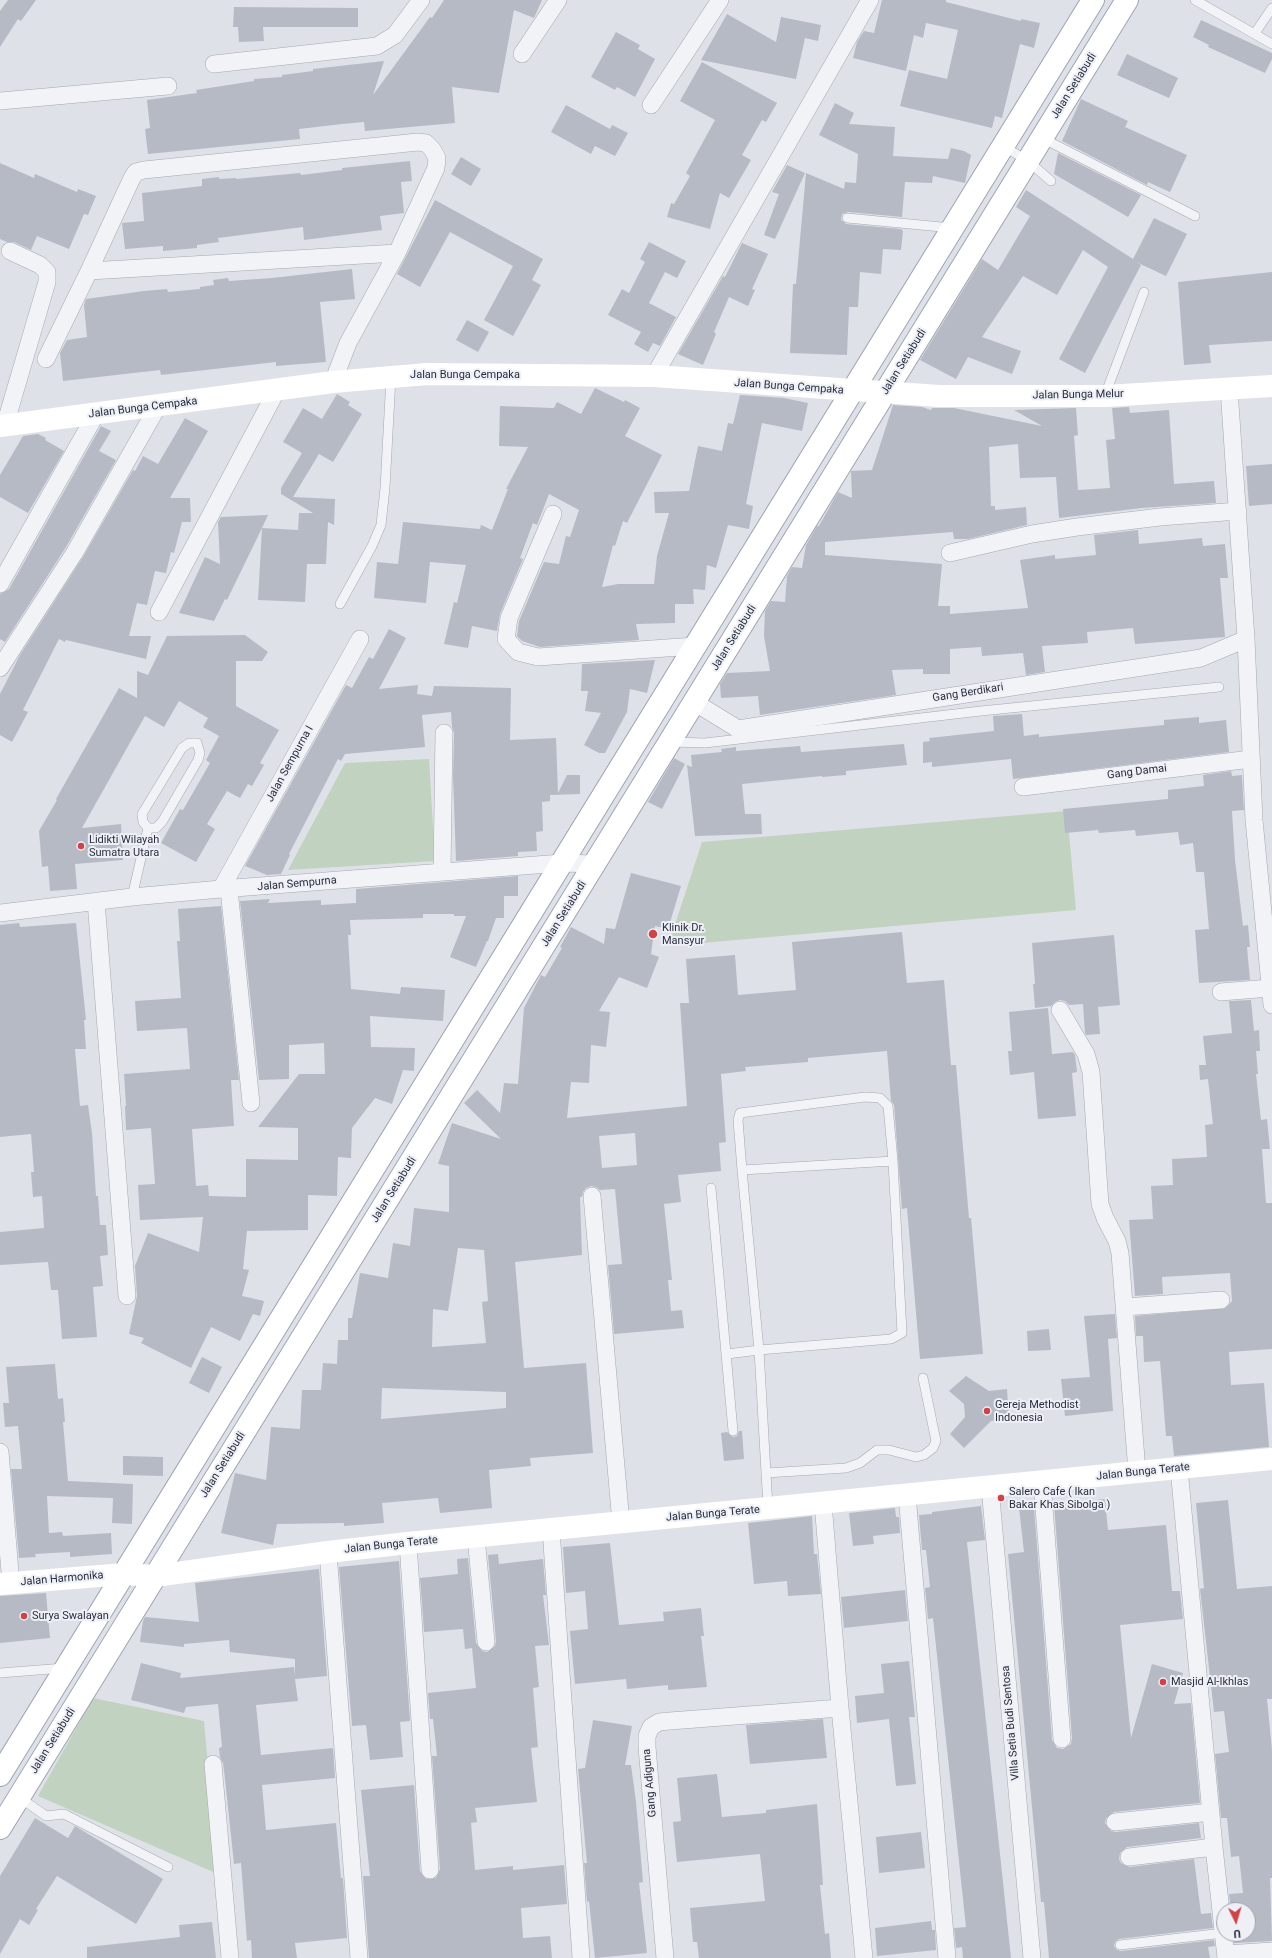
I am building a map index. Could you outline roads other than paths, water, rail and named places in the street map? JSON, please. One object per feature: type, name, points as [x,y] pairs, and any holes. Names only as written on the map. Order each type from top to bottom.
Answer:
[{"type":"main road","points":[[0,1775],[1093,0]]},
{"type":"main road","name":"Jalan Setiabudi","points":[[0,1828],[1127,0]]},
{"type":"main road","name":"Jalan Bunga Cempaka","points":[[3,425],[333,382],[426,374],[654,376],[852,392],[885,393]]},
{"type":"main road","name":"Jalan Bunga Melur","points":[[885,393],[939,396],[1105,396],[1272,386]]},
{"type":"main road","name":"Jalan Bunga Terate","points":[[155,1576],[328,1552],[408,1543],[1272,1459]]},
{"type":"main road","name":"Jalan Harmonika","points":[[6,1584],[124,1574],[155,1576]]},
{"type":"street","points":[[214,64],[377,46],[395,35],[421,0]]},
{"type":"street","points":[[522,54],[558,0]]},
{"type":"street","points":[[651,105],[720,0]]},
{"type":"street","points":[[654,376],[870,0]]},
{"type":"street","points":[[0,101],[168,86]]},
{"type":"street","points":[[46,359],[136,172],[418,142],[426,143],[432,149],[437,158],[436,168],[397,253],[348,343],[333,382]]},
{"type":"street","points":[[3,425],[47,282],[47,272],[40,265],[10,251]]},
{"type":"street","points":[[89,271],[397,253]]},
{"type":"street","points":[[1229,389],[1246,639],[1251,759],[1260,899],[1272,1005]]},
{"type":"street","points":[[159,612],[277,390]]},
{"type":"street","points":[[0,667],[74,552],[158,406]]},
{"type":"street","points":[[0,584],[96,414]]},
{"type":"street","points":[[950,553],[1032,534],[1077,527],[1160,517],[1238,511]]},
{"type":"street","points":[[553,514],[509,618],[506,640],[518,652],[538,657],[695,646]]},
{"type":"street","name":"Jalan Sempurna I","points":[[225,889],[360,639]]},
{"type":"street","name":"Gang Berdikari","points":[[694,702],[738,729],[1201,658],[1246,639]]},
{"type":"street","points":[[442,872],[444,733]]},
{"type":"street","name":"Gang Damai","points":[[1023,787],[1251,759]]},
{"type":"street","name":"Jalan Sempurna","points":[[0,913],[132,897],[225,889],[562,863],[594,864]]},
{"type":"street","points":[[225,889],[251,1103]]},
{"type":"street","points":[[96,901],[127,1296]]},
{"type":"street","points":[[1221,992],[1270,988]]},
{"type":"street","points":[[1060,1010],[1086,1054],[1091,1072],[1100,1204],[1105,1218],[1117,1241],[1120,1253],[1137,1472]]},
{"type":"street","points":[[592,1196],[621,1523]]},
{"type":"street","points":[[1125,1307],[1221,1300]]},
{"type":"street","points":[[0,1452],[6,1584]]},
{"type":"street","points":[[1179,1468],[1220,1902]]},
{"type":"street","points":[[1042,1482],[1062,1739]]},
{"type":"street","name":"Villa Setia Budi Sentosa","points":[[990,1487],[1032,1958]]},
{"type":"street","points":[[907,1495],[947,1958]]},
{"type":"street","points":[[823,1503],[840,1708],[864,1958]]},
{"type":"street","points":[[551,1529],[581,1958]]},
{"type":"street","points":[[476,1536],[486,1642]]},
{"type":"street","points":[[408,1543],[430,1870]]},
{"type":"street","points":[[328,1552],[359,1958]]},
{"type":"street","name":"Gang Adiguna","points":[[665,1958],[647,1747],[647,1736],[651,1727],[659,1722],[670,1720],[840,1708]]},
{"type":"street","points":[[213,1764],[230,1958]]},
{"type":"street","points":[[1115,1822],[1211,1812]]},
{"type":"street","points":[[1129,1857],[1214,1847]]},
{"type":"street","points":[[1224,1942],[1226,1956],[1272,1951]]},
{"type":"lane","points":[[1195,0],[1272,44]]},
{"type":"lane","points":[[1255,33],[1272,8]]},
{"type":"lane","points":[[1042,138],[1195,216]]},
{"type":"lane","points":[[1003,146],[1028,161],[1051,181]]},
{"type":"lane","points":[[847,218],[953,228]]},
{"type":"lane","points":[[1105,396],[1144,292]]},
{"type":"lane","points":[[340,604],[372,546],[381,525],[385,488],[391,377]]},
{"type":"lane","points":[[670,742],[705,743],[981,711],[1219,687]]},
{"type":"lane","points":[[189,743],[197,743],[200,753],[198,760],[162,822],[156,828],[148,828],[143,822],[142,814],[182,748],[189,743]]},
{"type":"lane","points":[[132,897],[148,828]]},
{"type":"lane","points":[[727,1354],[759,1350],[891,1339],[902,1333],[893,1161],[888,1106],[885,1101],[880,1098],[865,1097],[740,1113],[738,1120],[759,1350],[768,1508]]},
{"type":"lane","points":[[742,1170],[893,1161]]},
{"type":"lane","points":[[711,1188],[733,1430]]},
{"type":"lane","points":[[766,1473],[846,1468],[860,1463],[877,1450],[889,1450],[916,1457],[929,1452],[936,1444],[936,1440],[923,1378]]},
{"type":"lane","points":[[0,1673],[66,1668]]},
{"type":"lane","points":[[19,1797],[46,1816],[64,1814],[168,1867]]},
{"type":"lane","points":[[1120,1945],[1216,1934]]},
{"type":"place","name":"Lidikti Wilayah Sumatra Utara","points":[[81,846]]},
{"type":"place","name":"Klinik Dr. Mansyur","points":[[653,934]]},
{"type":"place","name":"Gereja Methodist Indonesia","points":[[987,1411]]},
{"type":"place","name":"Salero Cafe ( Ikan Bakar Khas Sibolga )","points":[[1001,1498]]},
{"type":"place","name":"Surya Swalayan","points":[[24,1616]]},
{"type":"place","name":"Masjid Al-Ikhlas","points":[[1163,1682]]}]
